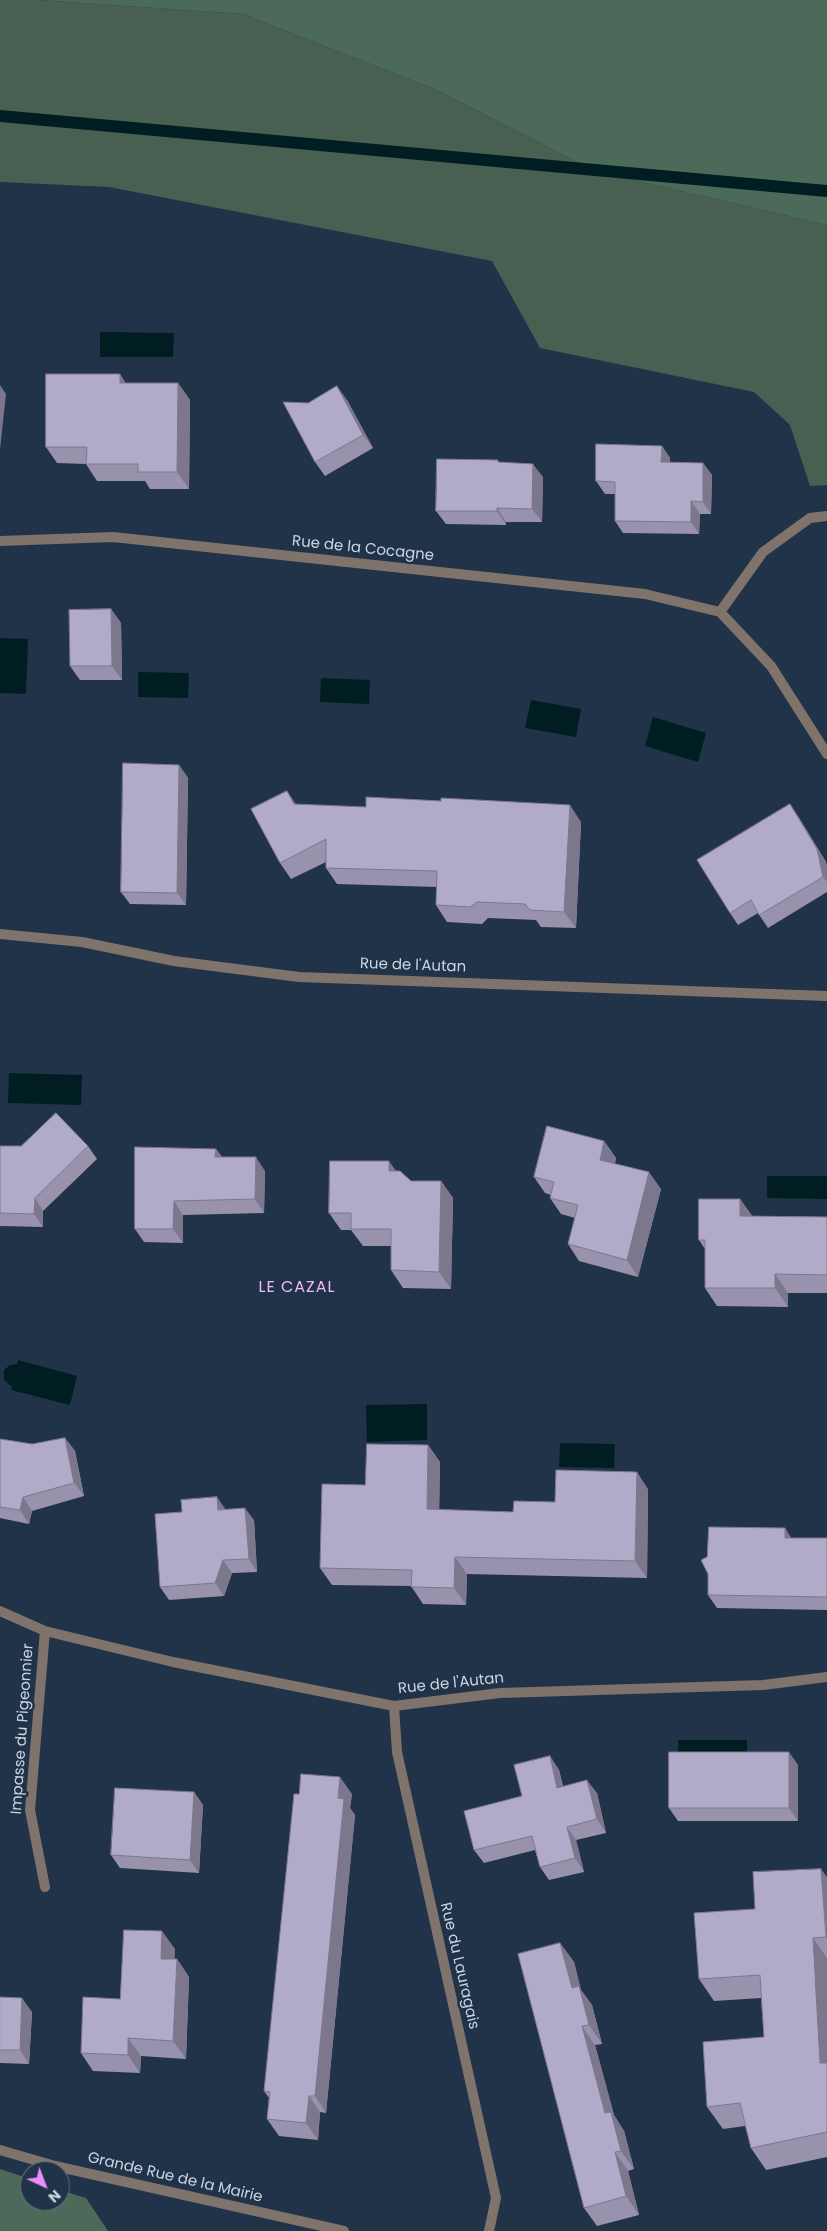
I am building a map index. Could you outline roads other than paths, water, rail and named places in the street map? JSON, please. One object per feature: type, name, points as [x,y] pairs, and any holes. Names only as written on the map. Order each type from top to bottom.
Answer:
[{"type":"street","points":[[827,516],[810,518],[763,552],[720,612],[770,666],[827,754]]},
{"type":"street","name":"Rue de la Cocagne","points":[[0,541],[113,537],[645,594],[720,612]]},
{"type":"street","name":"Rue de l'Autan","points":[[0,934],[82,942],[174,961],[299,977],[827,996]]},
{"type":"street","name":"Rue de l'Autan","points":[[0,1611],[45,1632],[173,1662],[394,1706],[500,1693],[762,1685],[827,1677]]},
{"type":"street","name":"Impasse du Pigeonnier","points":[[45,1632],[30,1810],[45,1887]]},
{"type":"street","name":"Rue du Lauragais","points":[[394,1706],[397,1752],[496,2198],[489,2231]]},
{"type":"street","name":"Grande Rue de la Mairie","points":[[0,2150],[56,2166],[344,2231]]},
{"type":"waterway","points":[[0,116],[827,191]]},
{"type":"district","name":"LE CAZAL","points":[[297,1288]]}]
